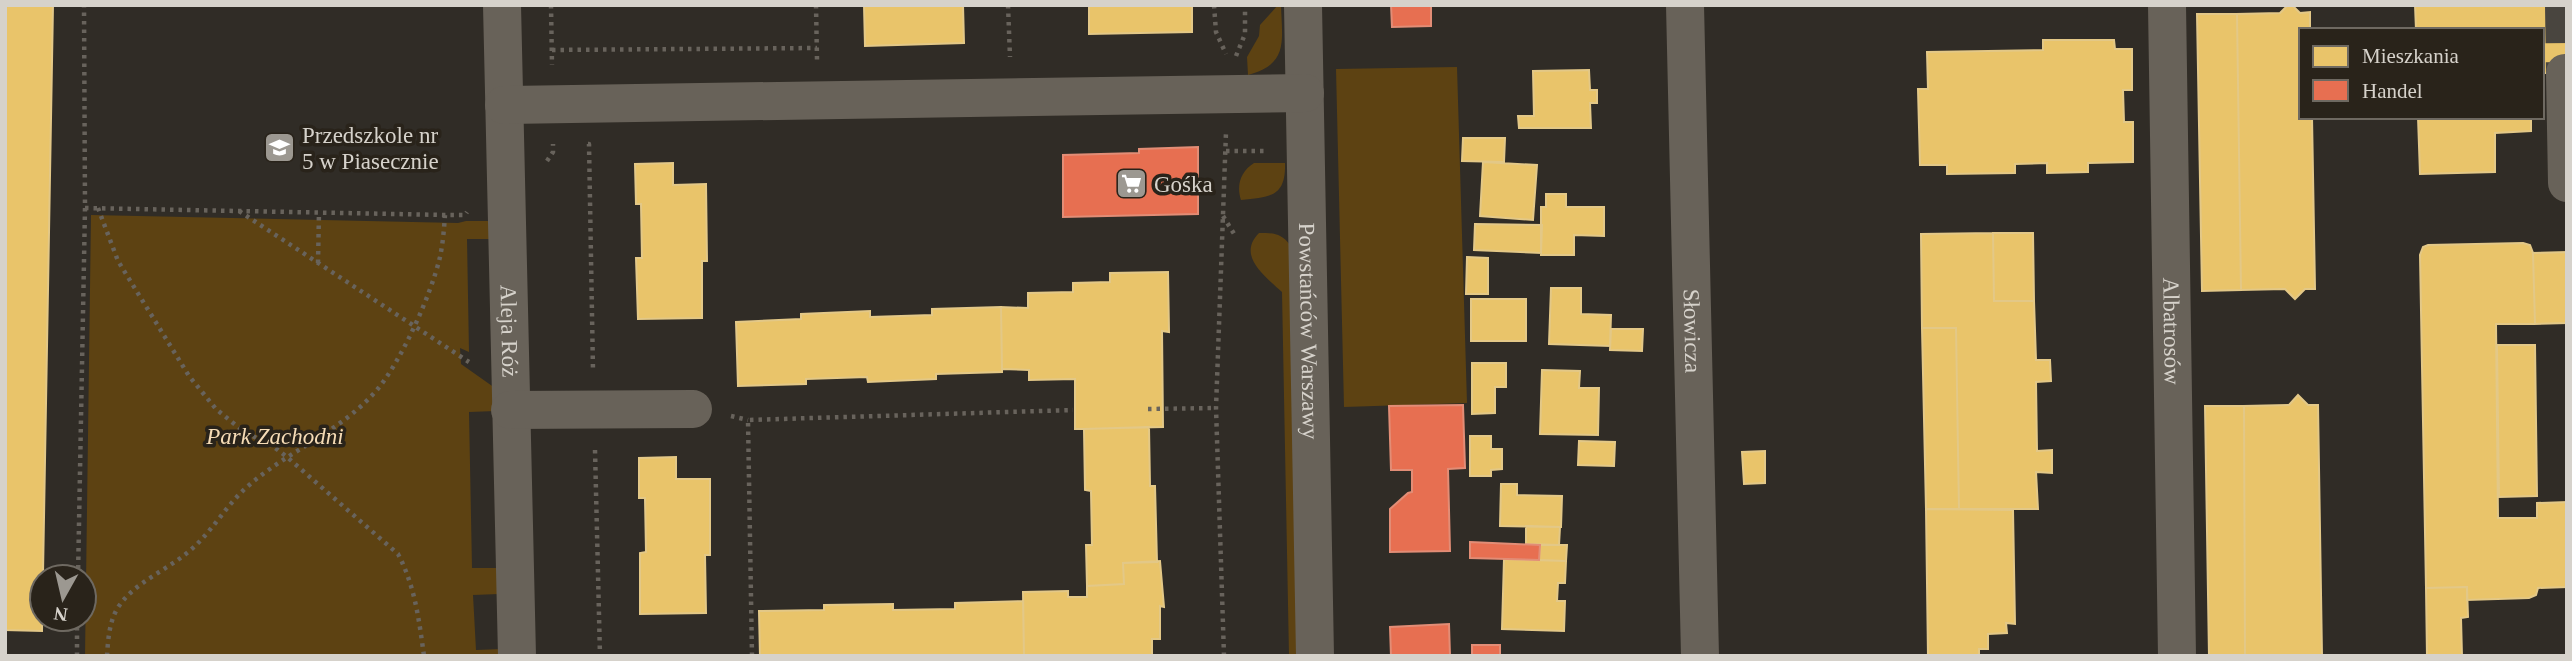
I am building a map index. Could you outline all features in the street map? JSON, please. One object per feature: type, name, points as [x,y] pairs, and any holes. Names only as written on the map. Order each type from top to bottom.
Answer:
[{"type":"street","name":"Aleja Róż","points":[[502,5],[517,656]]},
{"type":"street","name":"Powstańców Warszawy","points":[[1303,5],[1315,656]]},
{"type":"street","name":"Słowicza","points":[[1685,5],[1700,656]]},
{"type":"street","name":"Albatrosów","points":[[2167,5],[2177,656]]},
{"type":"street","points":[[2565,73],[2567,183]]},
{"type":"street","points":[[504,105],[1305,93]]},
{"type":"street","points":[[510,410],[693,409]]},
{"type":"path","points":[[78,563],[85,208],[84,5]]},
{"type":"path","points":[[551,5],[552,50],[817,48]]},
{"type":"path","points":[[816,5],[819,100]]},
{"type":"path","points":[[1008,5],[1011,97]]},
{"type":"path","points":[[1214,5],[1216,32],[1226,56]]},
{"type":"path","points":[[1231,68],[1245,34],[1245,5]]},
{"type":"path","points":[[1224,656],[1216,408],[1226,151]]},
{"type":"path","points":[[85,208],[465,215]]},
{"type":"path","points":[[98,208],[118,261],[189,376],[216,409],[243,431],[287,457],[398,554],[409,574],[418,607],[424,656]]},
{"type":"path","points":[[239,211],[483,372],[509,372]]},
{"type":"path","points":[[318,264],[319,212]]},
{"type":"path","points":[[107,656],[109,633],[117,609],[135,589],[188,553],[203,539],[238,495],[287,457],[339,425],[361,407],[390,372],[413,326],[439,258],[446,215]]},
{"type":"path","points":[[1222,215],[1236,237]]},
{"type":"path","points":[[581,370],[593,370]]},
{"type":"path","points":[[1147,409],[1216,408]]},
{"type":"path","points":[[752,656],[748,420],[1073,410]]},
{"type":"path","points":[[77,633],[77,656]]},
{"type":"green space","points":[[1281,5],[1282,40],[1277,58],[1261,70],[1248,75],[1247,57],[1259,36],[1260,25]]},
{"type":"green space","points":[[1457,67],[1467,403],[1344,407],[1336,69]]},
{"type":"green space","points":[[1254,163],[1285,163],[1283,183],[1268,196],[1241,200],[1241,179]]},
{"type":"green space","name":"Park Zachodni","points":[[91,215],[458,223],[492,221],[493,239],[467,239],[469,352],[460,348],[461,364],[495,388],[496,411],[469,412],[472,568],[499,568],[499,594],[473,595],[476,650],[502,649],[502,656],[85,656],[85,633],[98,633],[98,563],[86,563]]},
{"type":"green space","points":[[1259,233],[1277,234],[1290,245],[1297,656],[1289,656],[1282,292],[1262,273],[1252,258],[1253,242]]},
{"type":"building: Mieszkania","points":[[5,5],[53,5],[43,563],[28,563],[28,631],[5,630]]},
{"type":"building: Mieszkania","points":[[864,5],[963,5],[964,43],[865,46]]},
{"type":"building: Mieszkania","points":[[1089,5],[1192,5],[1192,32],[1089,34]]},
{"type":"building: Mieszkania","points":[[2288,5],[2292,5],[2300,13],[2310,12],[2310,28],[2299,28],[2299,119],[2312,119],[2315,289],[2305,289],[2295,299],[2285,289],[2241,290],[2237,14],[2280,13]]},
{"type":"building: Mieszkania","points":[[2415,5],[2567,5],[2567,73],[2544,73],[2544,28],[2416,28]]},
{"type":"building: Mieszkania","points":[[2197,14],[2237,14],[2241,290],[2202,291]]},
{"type":"building: Mieszkania","points":[[2043,40],[2114,40],[2115,49],[2132,49],[2132,90],[2123,90],[2124,122],[2133,122],[2133,162],[2088,163],[2088,172],[2047,173],[2047,163],[2015,164],[2015,173],[1947,174],[1947,165],[1920,165],[1918,89],[1928,89],[1927,52],[2043,50]]},
{"type":"building: Mieszkania","points":[[1589,70],[1590,90],[1597,90],[1597,103],[1590,103],[1591,128],[1519,128],[1518,116],[1534,116],[1533,71]]},
{"type":"building: Mieszkania","points":[[2418,119],[2531,119],[2531,131],[2495,133],[2495,172],[2420,174]]},
{"type":"building: Mieszkania","points":[[1463,138],[1505,138],[1504,162],[1462,161]]},
{"type":"building: Mieszkania","points":[[1483,162],[1537,165],[1533,220],[1480,216]]},
{"type":"building: Mieszkania","points":[[673,163],[673,185],[706,184],[707,261],[702,261],[702,318],[638,319],[636,258],[642,258],[641,204],[636,204],[635,164]]},
{"type":"building: Mieszkania","points":[[1546,194],[1566,194],[1566,207],[1604,207],[1604,236],[1574,235],[1574,255],[1541,255],[1541,207],[1546,207]]},
{"type":"building: Mieszkania","points":[[1475,224],[1542,225],[1541,253],[1474,250]]},
{"type":"building: Mieszkania","points":[[1993,233],[1994,301],[2034,301],[2036,360],[2050,360],[2051,381],[2036,382],[2037,451],[2052,450],[2052,473],[2036,472],[2038,509],[1959,509],[1956,328],[1922,328],[1921,234]]},
{"type":"building: Mieszkania","points":[[1993,233],[2033,233],[2034,301],[1994,301]]},
{"type":"building: Mieszkania","points":[[2428,245],[2530,245],[2533,253],[2535,324],[2496,324],[2498,518],[2537,518],[2537,503],[2567,502],[2567,587],[2538,588],[2536,595],[2529,598],[2467,600],[2467,587],[2426,588],[2420,255],[2423,247]]},
{"type":"building: Mieszkania","points":[[2567,252],[2567,323],[2535,324],[2533,253]]},
{"type":"building: Mieszkania","points":[[1467,257],[1488,258],[1488,294],[1466,294]]},
{"type":"building: Mieszkania","points":[[1168,272],[1169,332],[1162,331],[1163,427],[1075,429],[1075,379],[1029,380],[1029,370],[1002,369],[1001,307],[1028,308],[1028,293],[1073,292],[1073,283],[1110,282],[1110,273]]},
{"type":"building: Mieszkania","points":[[1551,288],[1581,288],[1581,314],[1611,315],[1610,346],[1549,344]]},
{"type":"building: Mieszkania","points":[[1471,299],[1526,299],[1526,341],[1471,341]]},
{"type":"building: Mieszkania","points":[[1001,307],[1002,372],[936,374],[936,379],[868,382],[867,377],[806,379],[806,384],[738,386],[736,322],[801,319],[801,314],[870,311],[870,317],[932,315],[932,309]]},
{"type":"building: Mieszkania","points":[[1922,328],[1956,328],[1959,509],[1926,509]]},
{"type":"building: Mieszkania","points":[[1611,329],[1643,329],[1642,351],[1610,350]]},
{"type":"building: Mieszkania","points":[[2497,345],[2535,345],[2537,496],[2499,497]]},
{"type":"building: Mieszkania","points":[[1472,363],[1506,363],[1506,387],[1495,387],[1495,413],[1472,414]]},
{"type":"building: Mieszkania","points":[[1542,370],[1580,371],[1579,388],[1599,388],[1598,435],[1540,434]]},
{"type":"building: Mieszkania","points":[[2298,395],[2308,405],[2318,405],[2322,656],[2245,656],[2244,406],[2289,405]]},
{"type":"building: Mieszkania","points":[[2205,406],[2244,406],[2245,656],[2209,656]]},
{"type":"building: Mieszkania","points":[[1149,427],[1150,486],[1155,486],[1157,562],[1123,563],[1124,584],[1087,586],[1086,545],[1092,545],[1091,491],[1085,490],[1084,429]]},
{"type":"building: Mieszkania","points":[[1470,436],[1491,436],[1491,449],[1502,449],[1502,469],[1491,470],[1491,476],[1470,476]]},
{"type":"building: Mieszkania","points":[[1579,441],[1615,442],[1614,466],[1578,465]]},
{"type":"building: Mieszkania","points":[[1765,451],[1765,483],[1744,484],[1742,452]]},
{"type":"building: Mieszkania","points":[[676,457],[676,479],[710,479],[710,555],[705,555],[706,613],[640,614],[640,553],[646,552],[645,498],[639,498],[639,458]]},
{"type":"building: Mieszkania","points":[[1501,484],[1517,484],[1517,495],[1562,496],[1561,527],[1500,526]]},
{"type":"building: Mieszkania","points":[[1926,509],[2013,510],[2015,624],[2006,623],[2007,633],[1988,634],[1988,649],[1979,649],[1979,656],[1928,656]]},
{"type":"building: Mieszkania","points":[[1526,526],[1560,527],[1559,545],[1526,544]]},
{"type":"building: Mieszkania","points":[[1540,545],[1567,545],[1566,561],[1539,560]]},
{"type":"building: Mieszkania","points":[[1504,559],[1566,561],[1565,583],[1558,583],[1557,601],[1565,601],[1564,631],[1502,629]]},
{"type":"building: Mieszkania","points":[[1160,561],[1164,607],[1160,606],[1160,639],[1152,639],[1152,656],[1024,656],[1023,592],[1068,591],[1068,597],[1087,597],[1087,586],[1124,584],[1123,563]]},
{"type":"building: Mieszkania","points":[[2467,587],[2468,617],[2461,618],[2462,656],[2427,656],[2426,588]]},
{"type":"building: Mieszkania","points":[[1023,601],[1024,656],[760,656],[759,611],[824,610],[824,605],[893,604],[893,610],[955,609],[955,603]]},
{"type":"building: Handel","points":[[1391,5],[1431,5],[1431,26],[1392,27]]},
{"type":"building: Handel","name":"Gośka","points":[[1198,147],[1198,214],[1063,217],[1063,155],[1139,153],[1139,149]]},
{"type":"building: Handel","points":[[1463,405],[1465,468],[1448,469],[1450,551],[1390,552],[1390,509],[1412,492],[1412,470],[1391,470],[1389,406]]},
{"type":"building: Handel","points":[[1470,542],[1540,545],[1539,560],[1470,558]]},
{"type":"building: Handel","points":[[1449,624],[1450,656],[1391,656],[1390,627]]},
{"type":"building: Handel","points":[[1472,645],[1500,645],[1500,656],[1472,656]]},
{"type":"tunnel","points":[[2564,5],[2565,73]]},
{"type":"place","name":"Przedszkole nr 5 w Piasecznie","points":[[279,148]]},
{"type":"place","name":"Gośka","points":[[1131,184]]}]
